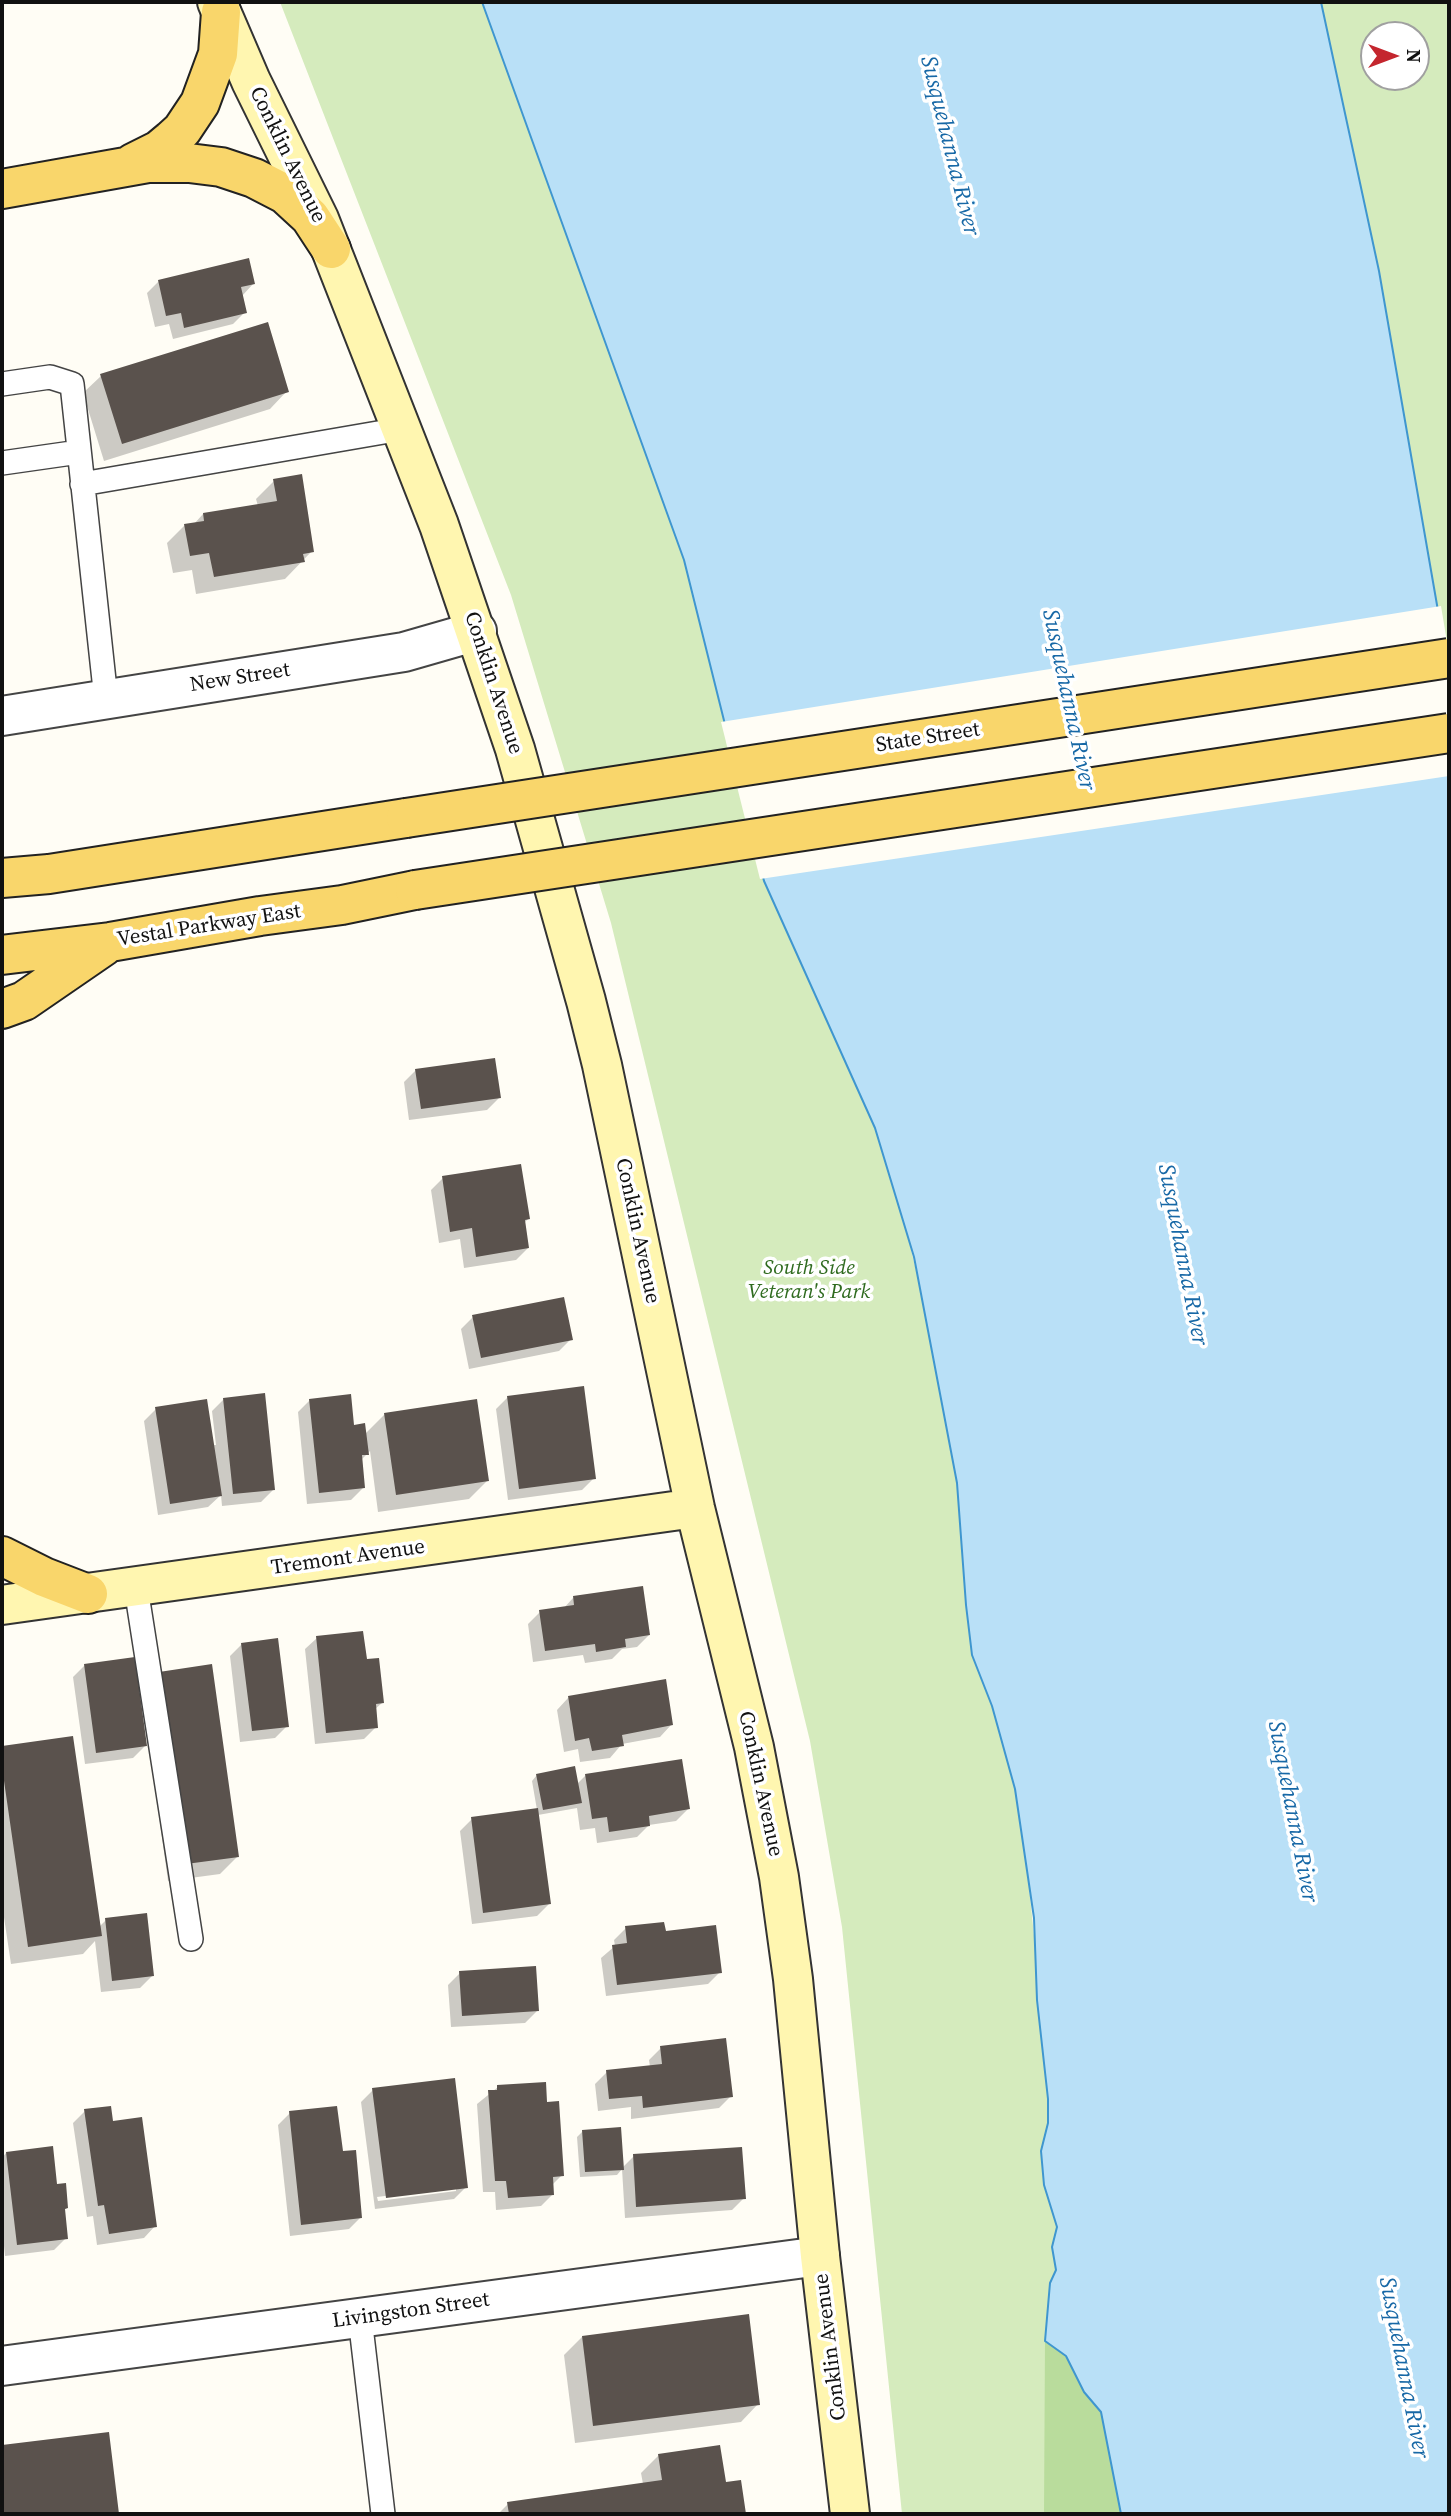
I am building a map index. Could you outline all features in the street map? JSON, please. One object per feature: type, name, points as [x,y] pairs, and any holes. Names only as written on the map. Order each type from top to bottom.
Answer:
[{"type":"main road","points":[[127,165],[159,150],[182,130],[191,117],[213,72],[218,54],[219,7]]},
{"type":"main road","name":"Conklin Avenue","points":[[219,7],[251,81],[307,192],[439,525],[477,631],[536,819],[592,1027],[695,1508],[754,1747],[779,1877],[793,1979],[820,2256],[850,2514]]},
{"type":"main road","points":[[2,189],[127,165],[167,162],[221,167],[254,178],[285,194],[319,229],[331,249]]},
{"type":"main road","name":"State Street","points":[[2,878],[49,874],[1449,658]]},
{"type":"main road","name":"Vestal Parkway East","points":[[2,955],[110,942],[342,905],[415,890],[1449,733]]},
{"type":"main road","points":[[2,1009],[24,1001],[110,942]]},
{"type":"main road","name":"Tremont Avenue","points":[[2,1605],[695,1508]]},
{"type":"main road","points":[[2,1556],[44,1577],[88,1594]]},
{"type":"street","name":"New Street","points":[[2,716],[404,652],[477,631]]},
{"type":"street","name":"Livingston Street","points":[[2,2366],[820,2256]]},
{"type":"lane","points":[[2,384],[50,377],[72,384],[106,699]]},
{"type":"lane","points":[[82,484],[401,429]]},
{"type":"lane","points":[[2,463],[79,452]]},
{"type":"lane","points":[[136,1588],[191,1939]]},
{"type":"lane","points":[[360,2318],[383,2514]]},
{"type":"green space","name":"South Side Veteran's Park","points":[[280,2],[482,2],[684,560],[764,881],[875,1128],[903,1216],[924,1304],[957,1483],[972,1655],[992,1706],[1015,1789],[1029,1886],[1037,2000],[1048,2099],[1048,2123],[1041,2151],[1044,2185],[1057,2227],[1052,2247],[1056,2270],[1050,2283],[1045,2341],[1057,2349],[1084,2392],[1121,2514],[902,2514],[842,1927],[810,1741],[611,923],[511,595]]},
{"type":"green space","points":[[1321,2],[1449,2],[1449,674],[1379,271]]},
{"type":"green space","points":[[1045,2341],[1066,2356],[1084,2392],[1101,2412],[1121,2514],[1044,2514]]},
{"type":"water","name":"Susquehanna River","points":[[482,2],[1321,2],[1379,271],[1449,674],[1449,2514],[1121,2514],[1101,2412],[1084,2392],[1066,2356],[1045,2341],[1050,2283],[1056,2270],[1052,2247],[1057,2227],[1044,2185],[1041,2151],[1048,2123],[1048,2099],[1037,2000],[1034,1918],[1015,1789],[992,1706],[972,1655],[957,1483],[914,1257],[875,1128],[764,881],[684,560]]},
{"type":"pier","points":[[1441,606],[1449,654],[1449,776],[760,879],[721,722]]},
{"type":"building","points":[[249,258],[255,284],[241,287],[247,313],[184,328],[181,313],[166,316],[158,280]]},
{"type":"building","points":[[268,322],[289,392],[122,444],[100,374]]},
{"type":"building","points":[[302,474],[314,552],[303,554],[305,562],[214,577],[209,553],[190,556],[184,524],[204,521],[203,513],[277,501],[273,479]]},
{"type":"building","points":[[495,1058],[501,1098],[421,1109],[415,1069]]},
{"type":"building","points":[[521,1164],[530,1219],[525,1220],[529,1248],[476,1257],[472,1228],[450,1232],[442,1176]]},
{"type":"building","points":[[564,1297],[573,1340],[481,1358],[472,1315]]},
{"type":"building","points":[[584,1386],[596,1479],[519,1489],[507,1396]]},
{"type":"building","points":[[265,1393],[275,1490],[233,1494],[223,1398]]},
{"type":"building","points":[[351,1394],[354,1425],[365,1423],[369,1455],[362,1455],[365,1488],[319,1493],[309,1399]]},
{"type":"building","points":[[207,1399],[222,1496],[170,1504],[155,1407]]},
{"type":"building","points":[[477,1399],[489,1481],[396,1495],[384,1413]]},
{"type":"building","points":[[643,1586],[650,1635],[625,1639],[626,1647],[596,1652],[595,1644],[545,1651],[539,1610],[574,1605],[573,1596]]},
{"type":"building","points":[[363,1631],[367,1659],[379,1658],[384,1703],[376,1704],[378,1728],[326,1733],[316,1636]]},
{"type":"building","points":[[278,1638],[289,1727],[252,1731],[241,1643]]},
{"type":"building","points":[[135,1657],[147,1746],[96,1753],[84,1664]]},
{"type":"building","points":[[212,1664],[239,1857],[186,1864],[159,1672]]},
{"type":"building","points":[[666,1679],[673,1725],[622,1735],[624,1746],[592,1751],[589,1738],[575,1741],[568,1696]]},
{"type":"building","points":[[73,1736],[102,1936],[28,1947],[2,1767],[2,1746]]},
{"type":"building","points":[[682,1759],[690,1809],[649,1816],[650,1826],[609,1832],[607,1817],[592,1819],[585,1774]]},
{"type":"building","points":[[575,1766],[582,1803],[543,1810],[536,1774]]},
{"type":"building","points":[[538,1808],[551,1904],[483,1913],[471,1817]]},
{"type":"building","points":[[147,1913],[154,1976],[112,1981],[105,1918]]},
{"type":"building","points":[[664,1922],[666,1931],[716,1925],[722,1973],[617,1985],[612,1945],[627,1943],[625,1926]]},
{"type":"building","points":[[536,1966],[539,2011],[462,2016],[459,1971]]},
{"type":"building","points":[[726,2038],[733,2097],[643,2108],[642,2096],[609,2099],[606,2070],[662,2064],[660,2046]]},
{"type":"building","points":[[455,2078],[468,2188],[386,2198],[372,2088]]},
{"type":"building","points":[[546,2082],[547,2102],[559,2101],[564,2176],[553,2177],[554,2195],[508,2198],[506,2181],[495,2181],[488,2090],[497,2090],[497,2085]]},
{"type":"building","points":[[111,2106],[113,2121],[142,2117],[157,2227],[109,2234],[104,2205],[98,2206],[84,2109]]},
{"type":"building","points":[[337,2106],[343,2151],[356,2150],[362,2218],[301,2225],[289,2111]]},
{"type":"building","points":[[621,2127],[624,2170],[585,2172],[582,2130]]},
{"type":"building","points":[[53,2146],[57,2184],[66,2183],[68,2239],[17,2245],[6,2152]]},
{"type":"building","points":[[742,2147],[746,2199],[636,2207],[633,2154]]},
{"type":"building","points":[[749,2314],[760,2405],[593,2426],[582,2336]]},
{"type":"building","points":[[109,2432],[119,2514],[2,2514],[2,2445]]},
{"type":"building","points":[[720,2445],[726,2482],[741,2480],[746,2514],[509,2514],[507,2502],[662,2480],[658,2454]]}]
